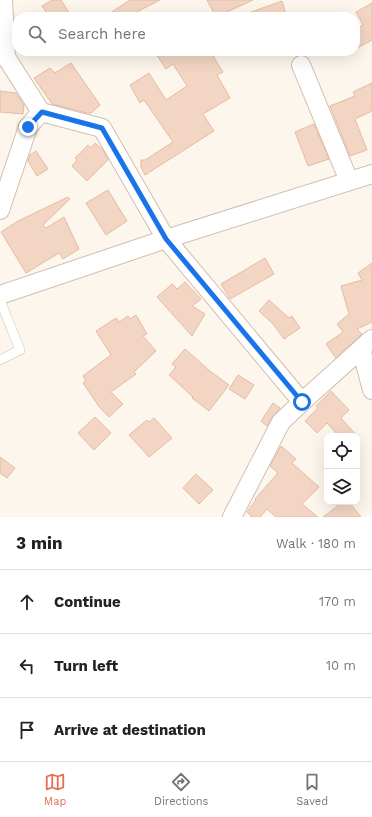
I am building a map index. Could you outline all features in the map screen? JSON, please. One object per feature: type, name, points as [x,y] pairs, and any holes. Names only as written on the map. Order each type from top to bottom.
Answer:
[{"type":"street","points":[[3,0],[3,58],[42,112],[102,128],[166,239],[302,402]]},
{"type":"street","points":[[301,65],[349,181]]},
{"type":"street","points":[[0,210],[28,127],[42,112]]},
{"type":"street","points":[[0,295],[166,239],[372,174]]},
{"type":"street","points":[[232,517],[281,422],[367,344]]},
{"type":"street","points":[[367,344],[372,390]]},
{"type":"lane","points":[[0,300],[20,350],[0,360]]},
{"type":"building","points":[[52,0],[61,0],[69,12],[46,12],[42,6]]},
{"type":"building","points":[[130,0],[160,0],[137,12],[112,12]]},
{"type":"building","points":[[207,0],[253,0],[227,12],[213,12]]},
{"type":"building","points":[[282,1],[285,12],[251,12]]},
{"type":"building","points":[[372,3],[372,40],[360,46],[360,26],[363,25],[360,19],[360,12],[356,12]]},
{"type":"building","points":[[157,56],[213,56],[223,72],[217,75],[230,98],[203,114],[214,131],[145,175],[141,167],[141,160],[145,160],[173,142],[144,100],[140,103],[130,85],[149,73],[166,100],[187,86],[173,64],[166,69]]},
{"type":"building","points":[[71,63],[100,105],[91,113],[52,104],[34,78],[50,68],[55,73]]},
{"type":"building","points":[[372,83],[372,111],[355,119],[367,150],[350,156],[330,106],[355,96],[353,92]]},
{"type":"building","points":[[0,91],[16,93],[24,105],[23,114],[0,112]]},
{"type":"building","points":[[314,124],[329,159],[308,166],[295,132]]},
{"type":"building","points":[[95,143],[103,150],[108,160],[87,181],[72,166],[77,160],[75,158],[88,145],[91,148]]},
{"type":"building","points":[[36,151],[48,169],[37,176],[28,161],[30,155]]},
{"type":"building","points":[[108,190],[127,221],[106,235],[86,203]]},
{"type":"building","points":[[68,197],[70,199],[43,225],[46,228],[64,217],[79,249],[63,259],[59,253],[26,273],[1,232],[18,221]]},
{"type":"building","points":[[265,258],[274,274],[230,299],[221,284]]},
{"type":"building","points":[[372,263],[372,322],[357,329],[362,334],[336,358],[326,344],[343,332],[337,324],[349,314],[341,286],[362,280],[358,273]]},
{"type":"building","points":[[185,282],[201,299],[192,306],[205,314],[192,336],[157,297],[172,284],[177,289]]},
{"type":"building","points":[[269,300],[289,318],[292,316],[300,328],[284,339],[273,324],[259,311]]},
{"type":"building","points":[[136,315],[147,334],[143,336],[156,351],[134,372],[136,374],[111,392],[123,404],[109,417],[100,408],[83,383],[86,381],[83,376],[111,355],[96,331],[116,318],[119,322],[128,316],[130,319]]},
{"type":"building","points":[[185,349],[229,385],[209,411],[192,398],[193,397],[169,375],[176,367],[172,364]]},
{"type":"building","points":[[238,375],[254,385],[245,399],[229,389]]},
{"type":"building","points":[[331,391],[349,410],[341,418],[354,433],[336,433],[327,423],[317,433],[305,421],[318,408],[316,406]]},
{"type":"building","points":[[273,403],[280,408],[272,417],[267,426],[261,421]]},
{"type":"building","points":[[95,417],[111,433],[94,450],[78,433]]},
{"type":"building","points":[[154,418],[172,438],[149,457],[129,435],[147,420],[149,422]]},
{"type":"building","points":[[281,446],[296,459],[292,463],[319,487],[302,504],[318,517],[276,517],[267,509],[260,517],[252,517],[247,512],[256,500],[255,499],[278,473],[270,466]]},
{"type":"building","points":[[0,457],[15,468],[7,478],[0,473]]},
{"type":"building","points":[[196,474],[213,490],[199,504],[183,488]]},
{"type":"building","points":[[339,505],[351,505],[361,517],[323,517]]},
{"type":"route","points":[[28,127],[42,112],[102,128],[166,239],[302,402]]}]
